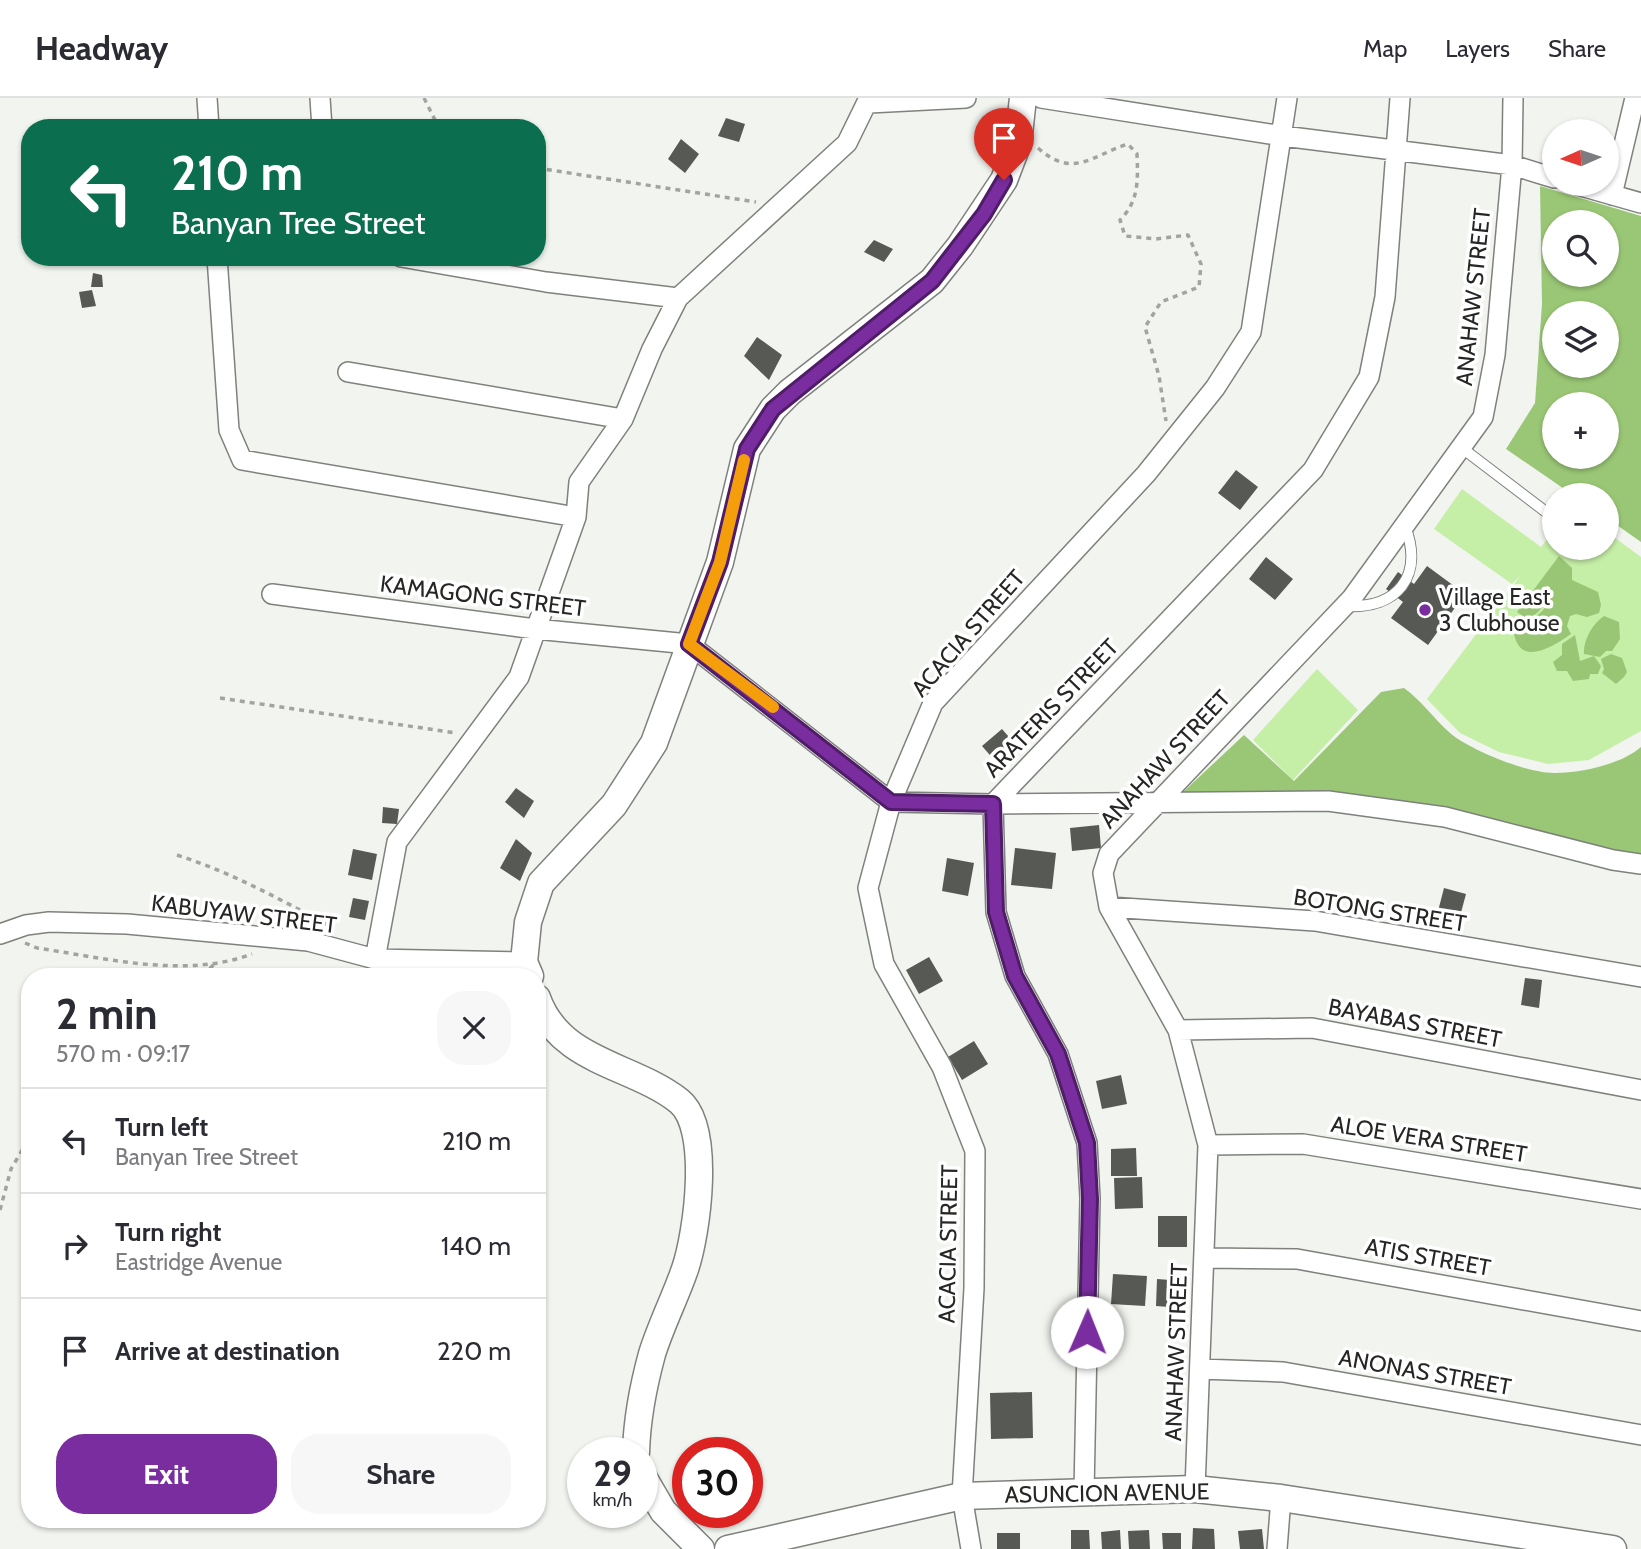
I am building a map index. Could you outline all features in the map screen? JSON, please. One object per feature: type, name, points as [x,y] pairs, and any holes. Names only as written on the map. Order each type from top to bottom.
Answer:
[{"type":"street","points":[[207,98],[208,119]]},
{"type":"street","points":[[320,98],[322,119]]},
{"type":"street","points":[[375,959],[397,842],[519,677],[576,517],[579,482],[623,419],[652,349],[678,298],[846,143],[869,100],[966,98]]},
{"type":"street","points":[[527,968],[528,922],[541,883],[614,805],[654,743],[720,562],[747,449],[773,409],[932,281],[984,214],[1004,180],[1020,132],[1023,98]]},
{"type":"street","points":[[1041,98],[1283,136],[1511,165],[1542,174]]},
{"type":"street","name":"ACACIA STREET","points":[[971,1549],[962,1496],[974,1288],[975,1151],[942,1067],[884,964],[868,888],[891,802],[933,703],[1146,474],[1216,388],[1251,332],[1287,98]]},
{"type":"street","name":"ARATERIS STREET","points":[[1084,1492],[1090,1199],[1087,1143],[1058,1054],[1015,976],[996,912],[993,804],[1313,470],[1369,377],[1385,298],[1400,98]]},
{"type":"street","name":"ANAHAW STREET","points":[[1195,1489],[1208,1145],[1178,1030],[1109,907],[1103,873],[1109,854],[1345,606],[1483,417],[1495,355],[1511,165],[1513,98]]},
{"type":"street","points":[[1619,165],[1635,98]]},
{"type":"street","points":[[1616,196],[1641,203]]},
{"type":"street","points":[[218,266],[229,430],[242,460],[576,517]]},
{"type":"street","points":[[453,266],[546,282],[678,298]]},
{"type":"street","points":[[348,373],[623,419]]},
{"type":"street","name":"KAMAGONG STREET","points":[[272,594],[535,629],[689,644]]},
{"type":"street","points":[[689,644],[891,802],[993,804],[1328,801],[1445,817],[1613,860],[1641,864]]},
{"type":"street","name":"BOTONG STREET","points":[[1109,907],[1315,921],[1641,977]]},
{"type":"street","name":"KABUYAW STREET","points":[[1,934],[26,925],[49,922],[127,924],[308,941],[375,959],[512,968]]},
{"type":"street","points":[[546,1012],[565,1042],[682,1102],[697,1134],[701,1178],[686,1266],[653,1351],[637,1416],[636,1437]]},
{"type":"street","name":"BAYABAS STREET","points":[[1178,1030],[1312,1028],[1641,1090]]},
{"type":"street","name":"ALOE VERA STREET","points":[[1208,1145],[1303,1144],[1641,1199]]},
{"type":"street","name":"ATIS STREET","points":[[1205,1258],[1297,1259],[1641,1321]]},
{"type":"street","name":"ANONAS STREET","points":[[1200,1369],[1283,1372],[1641,1435]]},
{"type":"street","name":"ASUNCION AVENUE","points":[[728,1549],[962,1496],[1195,1489],[1281,1498],[1613,1549]]},
{"type":"street","points":[[1277,1549],[1281,1498]]},
{"type":"street","points":[[658,1502],[663,1511],[701,1549]]},
{"type":"lane","points":[[1462,449],[1542,509]]},
{"type":"lane","points":[[1345,606],[1369,607],[1389,600],[1401,587],[1412,564],[1411,542],[1405,526]]},
{"type":"path","points":[[424,98],[434,119]]},
{"type":"path","points":[[1020,132],[1052,161],[1079,166],[1104,152],[1128,144],[1137,154],[1138,185],[1131,209],[1120,220],[1125,236],[1156,239],[1188,235],[1201,264],[1199,287],[1161,302],[1145,327],[1159,376],[1170,443]]},
{"type":"path","points":[[546,169],[779,205]]},
{"type":"path","points":[[220,698],[475,736]]},
{"type":"path","points":[[177,855],[221,869],[263,888],[336,930]]},
{"type":"path","points":[[1,934],[37,948],[158,965],[216,962],[261,951]]},
{"type":"path","points":[[210,968],[216,962]]},
{"type":"path","points":[[0,1210],[11,1169],[21,1152]]},
{"type":"shaded area","points":[[1540,186],[1542,196],[1574,196],[1641,216],[1641,542],[1619,526],[1619,483],[1556,483],[1506,449],[1535,403],[1542,304]]},
{"type":"shaded area","points":[[1462,489],[1542,546],[1542,560],[1619,560],[1619,541],[1641,557],[1641,731],[1589,760],[1548,764],[1499,752],[1460,733],[1427,699],[1521,575],[1512,584],[1434,529]]},
{"type":"shaded area","points":[[1556,560],[1563,560],[1572,568],[1572,580],[1598,592],[1601,605],[1599,613],[1587,617],[1576,614],[1570,616],[1567,626],[1571,634],[1553,646],[1534,652],[1520,647],[1515,638],[1513,624],[1521,626],[1523,619],[1542,612],[1550,593],[1539,612],[1524,617],[1517,612]]},
{"type":"shaded area","points":[[1604,616],[1619,622],[1620,639],[1612,651],[1606,651],[1600,657],[1584,654],[1589,633]]},
{"type":"shaded area","points":[[1575,635],[1580,661],[1594,656],[1601,666],[1598,674],[1590,674],[1589,679],[1573,681],[1567,671],[1557,671],[1553,662],[1562,655],[1562,644]]},
{"type":"shaded area","points":[[1611,654],[1622,658],[1627,672],[1616,684],[1602,673],[1604,669],[1601,659]]},
{"type":"shaded area","points":[[1317,669],[1358,710],[1293,780],[1253,740]]},
{"type":"shaded area","points":[[1404,688],[1459,740],[1500,760],[1530,770],[1555,773],[1589,769],[1612,763],[1641,747],[1641,855],[1615,852],[1449,809],[1325,791],[1188,801],[1182,793],[1244,735],[1294,781],[1381,692]]},
{"type":"building","points":[[726,118],[745,124],[739,142],[718,136]]},
{"type":"building","points":[[681,139],[699,154],[685,173],[668,159]]},
{"type":"building","points":[[874,240],[893,249],[884,262],[864,252]]},
{"type":"building","points":[[93,273],[102,275],[103,287],[91,287]]},
{"type":"building","points":[[92,290],[96,306],[82,308],[79,292]]},
{"type":"building","points":[[757,337],[782,355],[769,380],[744,356]]},
{"type":"building","points":[[1236,470],[1258,487],[1240,510],[1218,493]]},
{"type":"building","points":[[1266,557],[1293,579],[1275,600],[1249,579]]},
{"type":"building","name":"Village East 3 Clubhouse","points":[[1427,566],[1465,594],[1428,645],[1391,618],[1403,602],[1386,589],[1398,572],[1414,584]]},
{"type":"building","points":[[1002,729],[1015,744],[995,761],[982,746]]},
{"type":"building","points":[[516,788],[534,801],[524,818],[505,802]]},
{"type":"building","points":[[383,807],[399,809],[397,824],[382,823]]},
{"type":"building","points":[[1099,825],[1101,848],[1072,851],[1070,828]]},
{"type":"building","points":[[516,839],[532,853],[520,881],[500,868]]},
{"type":"building","points":[[1015,848],[1056,853],[1052,889],[1011,885]]},
{"type":"building","points":[[353,849],[377,854],[372,880],[348,875]]},
{"type":"building","points":[[947,858],[974,863],[968,896],[942,891]]},
{"type":"building","points":[[1444,888],[1466,894],[1459,920],[1437,915]]},
{"type":"building","points":[[353,898],[369,901],[365,920],[349,917]]},
{"type":"building","points":[[929,957],[943,981],[919,994],[906,970]]},
{"type":"building","points":[[1525,978],[1542,980],[1539,1008],[1521,1005]]},
{"type":"building","points":[[974,1041],[988,1064],[962,1080],[948,1057]]},
{"type":"building","points":[[1121,1075],[1127,1104],[1102,1109],[1096,1081]]},
{"type":"building","points":[[1136,1148],[1137,1176],[1111,1176],[1111,1149]]},
{"type":"building","points":[[1142,1177],[1143,1208],[1115,1209],[1114,1178]]},
{"type":"building","points":[[1158,1216],[1187,1216],[1187,1247],[1158,1247]]},
{"type":"building","points":[[1113,1274],[1147,1276],[1145,1306],[1111,1304]]},
{"type":"building","points":[[1157,1279],[1183,1281],[1182,1308],[1156,1306]]},
{"type":"building","points":[[1032,1392],[1033,1438],[991,1439],[990,1393]]},
{"type":"building","points":[[1193,1528],[1214,1529],[1215,1549],[1192,1549]]},
{"type":"building","points":[[1262,1529],[1264,1549],[1240,1549],[1238,1531]]},
{"type":"building","points":[[1071,1530],[1089,1530],[1090,1549],[1071,1549]]},
{"type":"building","points":[[1120,1530],[1121,1549],[1102,1549],[1101,1532]]},
{"type":"building","points":[[1149,1530],[1150,1549],[1129,1549],[1128,1531]]},
{"type":"building","points":[[997,1533],[1020,1533],[1020,1549],[997,1549]]},
{"type":"building","points":[[1162,1533],[1181,1533],[1181,1549],[1163,1549]]},
{"type":"slow traffic","points":[[744,460],[720,562],[689,644],[773,707]]},
{"type":"place","name":"Village East 3 Clubhouse","points":[[1425,610]]},
{"type":"route","points":[[1004,180],[984,214],[932,281],[790,392],[773,409],[747,449],[720,562],[689,644],[743,683],[891,802],[993,804],[996,912],[1015,976],[1058,1054],[1087,1143],[1090,1199],[1087,1332]]}]
